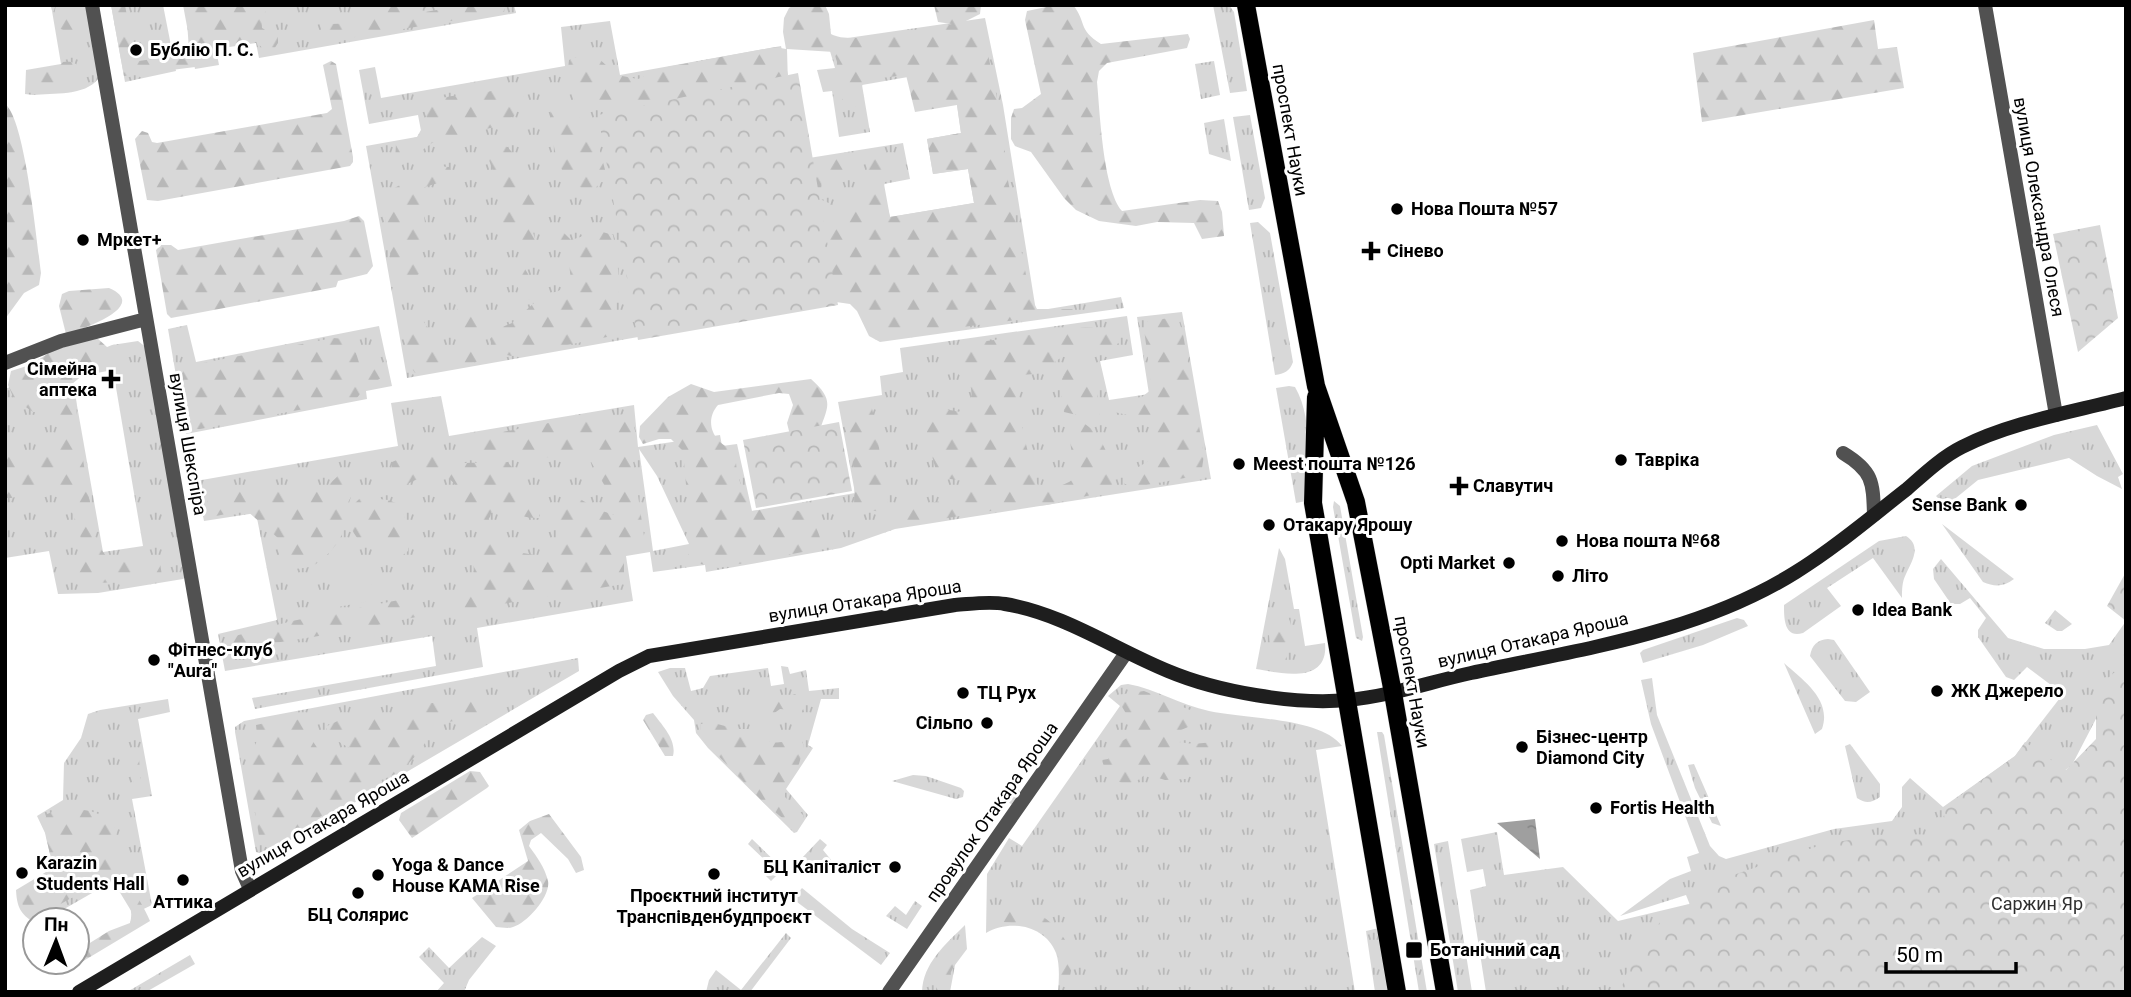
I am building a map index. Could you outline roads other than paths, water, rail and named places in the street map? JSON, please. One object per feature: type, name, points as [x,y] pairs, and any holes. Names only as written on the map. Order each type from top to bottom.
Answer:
[{"type":"main road","name":"проспект Науки","points":[[1246,5],[1316,386],[1356,502],[1445,992]]},
{"type":"main road","name":"проспект Науки","points":[[1316,386],[1313,503],[1397,992]]},
{"type":"street","name":"вулиця Шекспіра","points":[[92,5],[242,871],[250,889]]},
{"type":"street","name":"вулиця Олександра Олеся","points":[[1985,5],[2056,415]]},
{"type":"street","points":[[5,363],[61,341],[146,319]]},
{"type":"street","name":"вулиця Отакара Яроша","points":[[79,992],[649,656],[955,605],[1005,604],[1073,625],[1126,653],[1205,684],[1291,699],[1348,700],[1393,694],[1657,631],[1718,611],[1796,572],[1962,447],[2056,415],[2126,398]]},
{"type":"street","points":[[1843,453],[1868,472],[1872,482],[1874,515]]},
{"type":"street","name":"провулок Отакара Яроша","points":[[889,992],[1126,653]]},
{"type":"water","points":[[1535,819],[1540,859],[1497,823]]},
{"type":"place","name":"Бублію П. С.","points":[[136,50]]},
{"type":"place","name":"Нова Пошта №57","points":[[1397,209]]},
{"type":"place","name":"Мркет+","points":[[83,240]]},
{"type":"place","name":"Сінево","points":[[1371,251]]},
{"type":"place","name":"Сімейна аптека","points":[[111,379]]},
{"type":"place","name":"Тавріка","points":[[1621,460]]},
{"type":"place","name":"Meest пошта №126","points":[[1239,464]]},
{"type":"place","name":"Славутич","points":[[1459,486]]},
{"type":"place","name":"Sense Bank","points":[[2021,505]]},
{"type":"place","name":"Отакару Ярошу","points":[[1269,525]]},
{"type":"place","name":"Нова пошта №68","points":[[1562,541]]},
{"type":"place","name":"Opti Market","points":[[1509,563]]},
{"type":"place","name":"Літо","points":[[1558,576]]},
{"type":"place","name":"Idea Bank","points":[[1858,610]]},
{"type":"place","name":"Фітнес-клуб \"Aura\"","points":[[154,660]]},
{"type":"place","name":"ЖК Джерело","points":[[1937,691]]},
{"type":"place","name":"ТЦ Рух","points":[[963,693]]},
{"type":"place","name":"Сільпо","points":[[987,723]]},
{"type":"place","name":"Бізнес-центр Diamond City","points":[[1522,747]]},
{"type":"place","name":"Fortis Health","points":[[1596,808]]},
{"type":"place","name":"БЦ Капіталіст","points":[[895,867]]},
{"type":"place","name":"Karazin Students Hall","points":[[22,873]]},
{"type":"place","name":"Проєктний інститут Транспівденбудпроєкт","points":[[714,874]]},
{"type":"place","name":"Yoga & Dance House KAMA Rise","points":[[378,875]]},
{"type":"place","name":"Аттика","points":[[183,880]]},
{"type":"place","name":"БЦ Солярис","points":[[358,893]]},
{"type":"place","name":"Ботанічний сад","points":[[1414,950]]},
{"type":"park label","name":"Саржин Яр","points":[[2037,904]]}]
